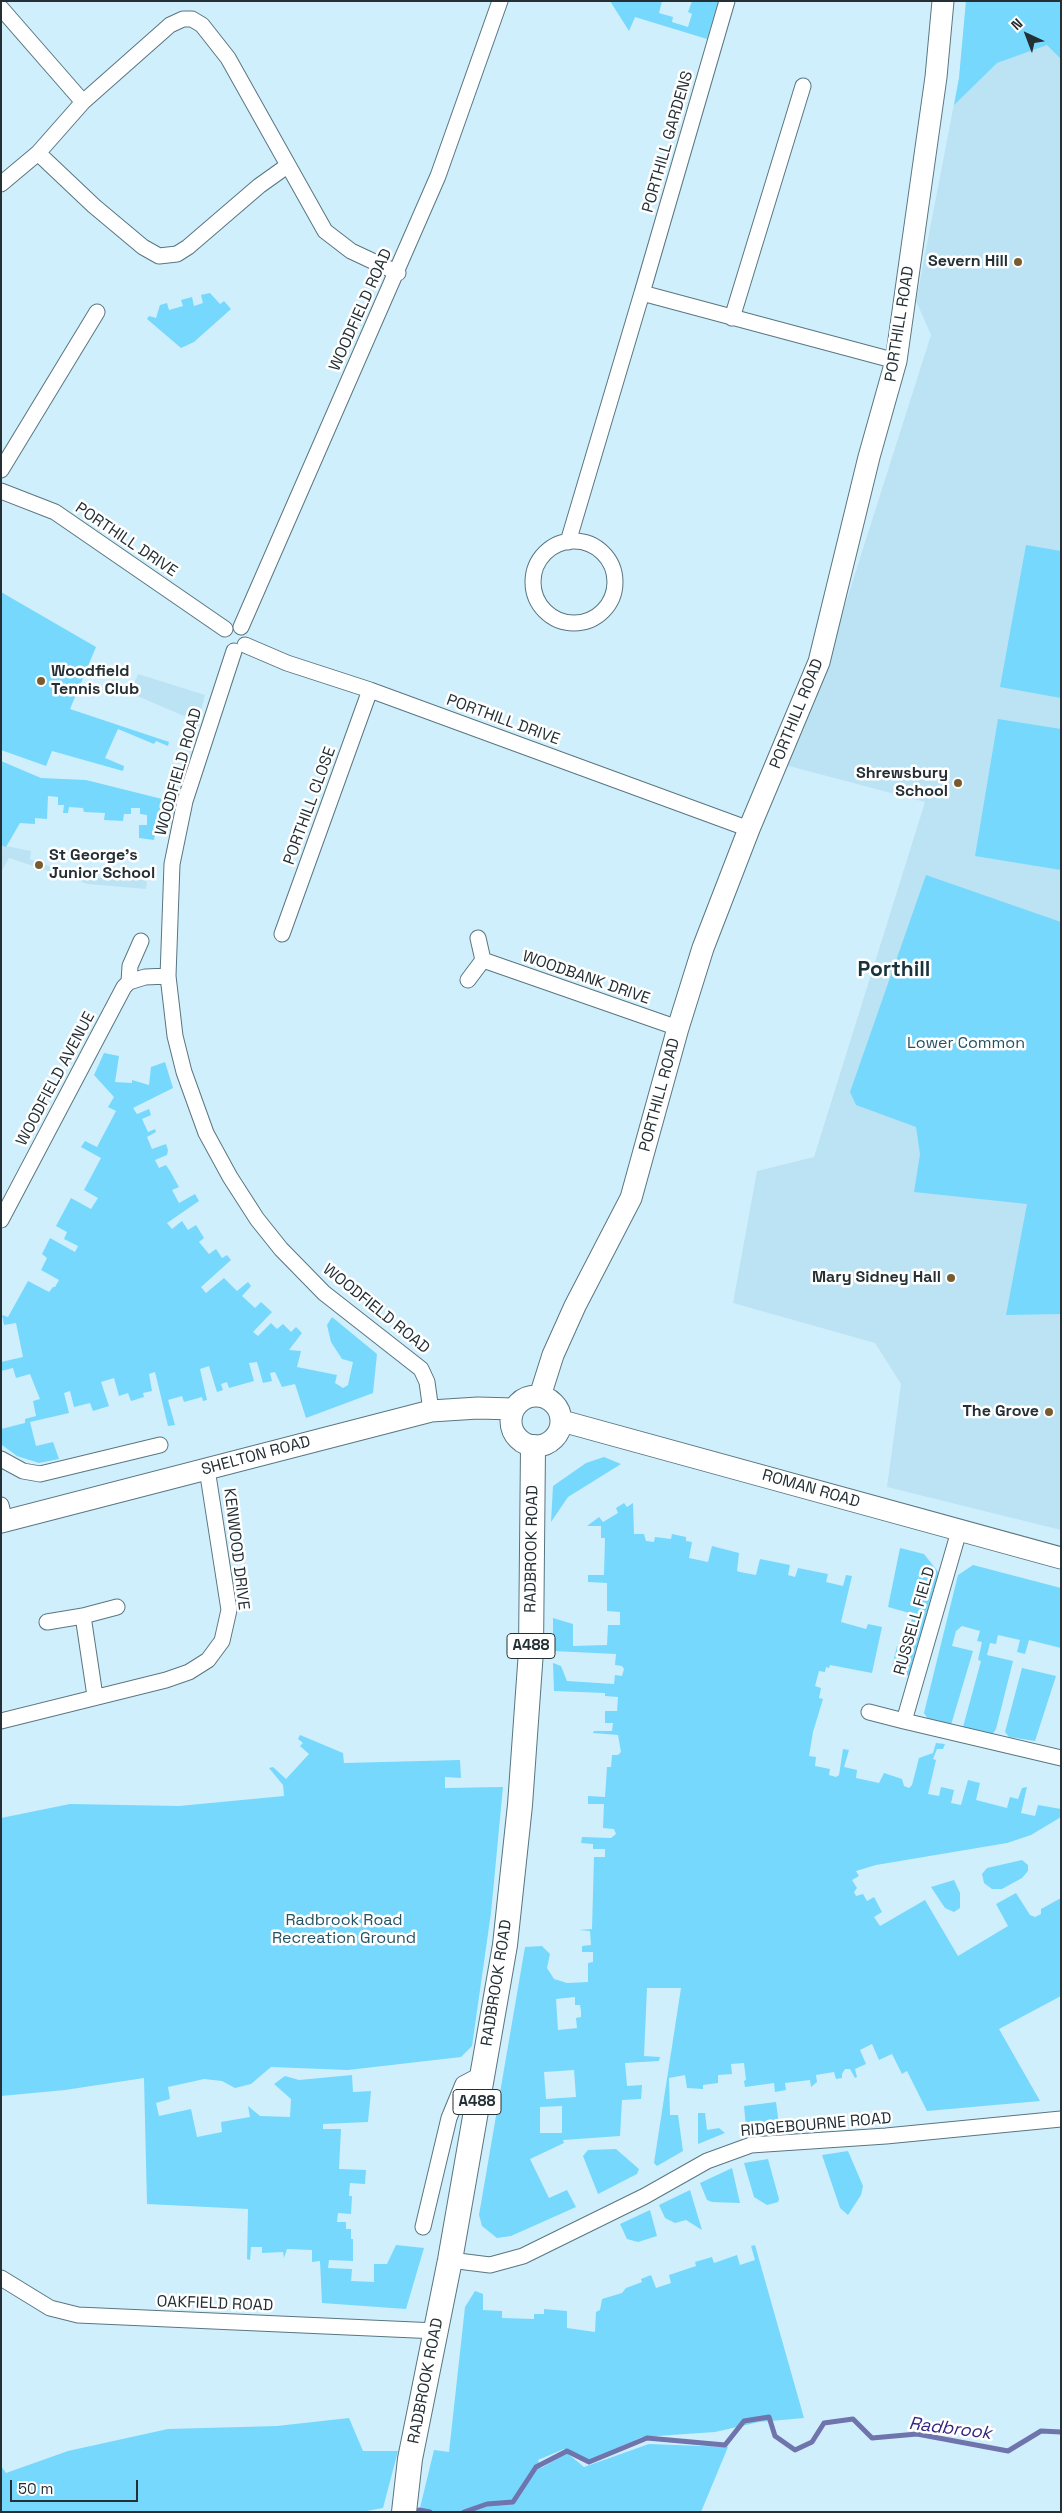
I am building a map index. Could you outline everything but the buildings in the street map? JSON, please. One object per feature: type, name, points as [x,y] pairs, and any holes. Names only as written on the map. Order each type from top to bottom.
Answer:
[{"type":"main road","name":"RADBROOK ROAD","points":[[404,2512],[410,2459],[450,2260],[505,1945],[520,1805],[531,1651],[532,1447]]},
{"type":"street","name":"WOODFIELD ROAD","points":[[241,627],[398,273],[438,176],[500,1]]},
{"type":"street","name":"PORTHILL GARDENS","points":[[568,542],[727,1]]},
{"type":"street","name":"PORTHILL ROAD","points":[[540,1396],[574,1306],[631,1198],[678,1028],[704,948],[749,829],[819,662],[869,457],[896,361],[936,77],[943,1]]},
{"type":"street","points":[[1,8],[83,102]]},
{"type":"street","points":[[1,184],[38,153],[83,102],[170,25],[183,19],[192,20],[202,25],[228,58],[325,232],[351,251],[398,273]]},
{"type":"street","points":[[732,318],[803,86]]},
{"type":"street","points":[[38,153],[94,206],[143,247],[159,256],[178,254],[188,247],[259,186],[287,166]]},
{"type":"street","points":[[642,293],[896,361]]},
{"type":"street","points":[[1,470],[97,312]]},
{"type":"street","name":"PORTHILL DRIVE","points":[[1,491],[55,512],[225,629]]},
{"type":"street","points":[[568,542],[582,542],[602,553],[611,564],[615,579],[613,593],[606,608],[595,617],[574,624],[562,622],[549,616],[534,595],[532,578],[536,565],[549,549],[568,542]]},
{"type":"street","points":[[233,625],[241,627],[247,637],[240,648],[223,644],[221,636],[225,629],[233,625]]},
{"type":"street","name":"WOODFIELD ROAD","points":[[240,648],[185,801],[178,833],[170,890],[168,976],[175,1036],[189,1090],[206,1133],[230,1177],[281,1249],[318,1287],[421,1370],[427,1382],[431,1411]]},
{"type":"street","name":"PORTHILL DRIVE","points":[[240,648],[370,690],[749,829]]},
{"type":"street","name":"PORTHILL CLOSE","points":[[282,934],[370,690]]},
{"type":"street","points":[[468,980],[483,960],[478,938]]},
{"type":"street","name":"WOODFIELD AVENUE","points":[[1,1220],[124,987],[129,982],[130,966],[141,942]]},
{"type":"street","name":"WOODBANK DRIVE","points":[[483,960],[678,1028]]},
{"type":"street","points":[[129,982],[145,978],[168,976]]},
{"type":"street","points":[[531,1396],[540,1396],[553,1403],[559,1411],[562,1421],[556,1437],[548,1444],[532,1447],[523,1444],[514,1435],[510,1425],[514,1409],[522,1400],[531,1396]]},
{"type":"street","name":"SHELTON ROAD","points":[[3,1516],[207,1469],[431,1411],[478,1408],[514,1409]]},
{"type":"street","name":"ROMAN ROAD","points":[[562,1421],[1061,1558]]},
{"type":"street","points":[[1,1459],[23,1471],[40,1474],[160,1445]]},
{"type":"street","name":"KENWOOD DRIVE","points":[[1,1721],[189,1672],[208,1660],[222,1641],[229,1610],[207,1469]]},
{"type":"street","name":"RUSSELL FIELD","points":[[904,1720],[959,1531]]},
{"type":"street","points":[[47,1622],[117,1608]]},
{"type":"street","points":[[83,1616],[95,1696]]},
{"type":"street","points":[[869,1712],[1061,1758]]},
{"type":"street","points":[[423,2227],[449,2118],[462,2084],[482,2074]]},
{"type":"street","name":"RIDGEBOURNE ROAD","points":[[450,2260],[490,2265],[523,2256],[645,2196],[707,2161],[751,2145],[886,2136],[1061,2119]]},
{"type":"street","name":"OAKFIELD ROAD","points":[[1,2278],[50,2308],[78,2314],[436,2331]]},
{"type":"shaded area","name":"Shrewsbury School","points":[[966,1],[1061,1],[1061,1530],[887,1487],[901,1384],[875,1343],[733,1303],[757,1171],[814,1157],[925,802],[785,765],[826,665],[931,335],[916,301],[959,78]]},
{"type":"shaded area","points":[[138,674],[205,695],[198,722],[130,693]]},
{"type":"shaded area","name":"St George's Junior School","points":[[1,845],[31,851],[30,859],[65,872],[88,877],[147,880],[146,889],[88,884],[9,858],[1,872]]},
{"type":"green space","points":[[610,1],[662,1],[659,13],[673,17],[672,22],[688,27],[692,14],[688,12],[692,1],[719,1],[707,39],[635,17],[629,31]]},
{"type":"green space","points":[[966,1],[1061,1],[1061,59],[1047,45],[997,63],[954,105],[959,78]]},
{"type":"green space","points":[[210,293],[220,304],[224,301],[231,309],[194,342],[181,348],[147,319],[149,316],[156,318],[160,305],[167,303],[169,310],[183,306],[181,300],[192,297],[194,306],[203,303],[201,295]]},
{"type":"green space","points":[[1026,545],[1061,551],[1061,698],[1000,687]]},
{"type":"green space","name":"Woodfield Tennis Club","points":[[1,592],[96,647],[70,709],[169,742],[168,746],[156,741],[154,744],[118,729],[105,758],[124,766],[123,771],[52,751],[46,766],[1,750]]},
{"type":"green space","points":[[998,719],[1061,729],[1061,870],[975,856]]},
{"type":"green space","points":[[1,761],[41,778],[86,780],[162,799],[154,840],[139,838],[139,825],[147,825],[147,815],[140,814],[140,808],[131,808],[131,814],[124,814],[123,821],[104,820],[105,813],[84,812],[83,808],[69,807],[68,813],[63,813],[64,805],[58,805],[58,797],[48,796],[47,819],[35,818],[35,824],[20,823],[6,847],[1,845]]},
{"type":"green space","name":"Lower Common","points":[[926,875],[1061,922],[1061,1314],[1006,1315],[1027,1204],[914,1192],[920,1154],[916,1127],[856,1105],[850,1092]]},
{"type":"green space","points":[[104,1053],[119,1056],[115,1082],[132,1083],[132,1080],[149,1085],[151,1067],[165,1062],[173,1088],[133,1108],[137,1114],[149,1109],[151,1115],[142,1119],[148,1132],[155,1129],[156,1132],[147,1137],[152,1149],[166,1144],[167,1155],[155,1160],[159,1168],[166,1165],[179,1187],[172,1190],[179,1203],[195,1194],[199,1201],[167,1223],[172,1229],[182,1221],[188,1230],[196,1225],[204,1238],[199,1242],[209,1254],[216,1249],[222,1258],[227,1255],[231,1260],[201,1287],[206,1293],[224,1278],[237,1291],[248,1282],[251,1286],[242,1296],[255,1308],[261,1302],[272,1312],[253,1332],[258,1336],[271,1323],[277,1329],[283,1324],[291,1332],[296,1327],[302,1333],[289,1350],[301,1351],[297,1367],[337,1375],[335,1383],[343,1388],[348,1385],[353,1362],[342,1359],[331,1342],[327,1325],[332,1317],[377,1354],[373,1393],[306,1418],[295,1384],[282,1387],[275,1372],[270,1373],[272,1381],[263,1383],[257,1362],[249,1363],[254,1381],[229,1388],[227,1382],[221,1384],[223,1390],[217,1392],[209,1366],[200,1369],[207,1400],[203,1401],[202,1397],[184,1402],[182,1396],[168,1400],[175,1425],[168,1426],[155,1372],[149,1374],[152,1391],[143,1393],[144,1397],[131,1401],[128,1393],[119,1396],[114,1378],[101,1382],[109,1406],[93,1411],[90,1403],[74,1407],[70,1391],[64,1393],[69,1413],[30,1422],[36,1446],[53,1442],[59,1459],[39,1463],[17,1456],[2,1445],[1,1429],[25,1423],[25,1419],[36,1416],[33,1401],[40,1399],[30,1374],[16,1378],[13,1368],[1,1371],[1,1362],[23,1357],[16,1323],[4,1325],[2,1315],[8,1317],[28,1281],[49,1292],[55,1287],[59,1280],[41,1270],[47,1258],[42,1254],[50,1238],[75,1252],[78,1246],[64,1239],[67,1232],[56,1226],[71,1198],[91,1209],[98,1198],[84,1190],[101,1158],[81,1147],[85,1141],[97,1147],[116,1111],[108,1107],[114,1097],[94,1075]]},
{"type":"green space","points":[[604,1457],[621,1464],[568,1497],[551,1522],[553,1486],[586,1463]]},
{"type":"green space","points":[[624,1503],[627,1507],[633,1503],[634,1534],[644,1534],[646,1541],[654,1542],[655,1537],[671,1539],[672,1534],[686,1537],[686,1541],[692,1542],[689,1558],[708,1562],[712,1546],[739,1553],[737,1571],[740,1572],[756,1575],[760,1559],[790,1565],[788,1575],[795,1577],[798,1568],[828,1574],[826,1582],[843,1586],[846,1575],[852,1576],[841,1622],[866,1629],[868,1624],[882,1627],[872,1673],[830,1665],[829,1668],[826,1667],[825,1672],[819,1671],[815,1686],[821,1688],[819,1698],[823,1699],[813,1732],[809,1756],[816,1757],[815,1766],[830,1769],[829,1775],[836,1777],[839,1775],[843,1749],[849,1750],[844,1767],[857,1770],[856,1778],[879,1783],[884,1773],[902,1779],[904,1786],[909,1788],[912,1785],[919,1758],[933,1753],[936,1743],[945,1744],[943,1749],[937,1749],[933,1759],[936,1760],[928,1794],[939,1796],[941,1787],[954,1790],[951,1803],[961,1805],[968,1780],[980,1783],[976,1800],[1007,1808],[1010,1797],[1018,1799],[1022,1788],[1027,1787],[1021,1813],[1035,1816],[1038,1805],[1061,1809],[1061,1817],[1031,1835],[1007,1843],[876,1865],[856,1871],[859,1876],[852,1880],[857,1888],[854,1892],[856,1896],[863,1894],[867,1901],[874,1897],[882,1912],[874,1917],[880,1926],[925,1900],[958,1956],[1008,1926],[996,1904],[1016,1893],[1030,1915],[1035,1917],[1041,1914],[1041,1909],[1061,1898],[1061,1996],[999,2029],[1040,2101],[927,2111],[907,2071],[902,2074],[892,2054],[879,2060],[872,2044],[860,2050],[866,2064],[855,2069],[857,2077],[855,2078],[850,2069],[845,2069],[842,2078],[836,2079],[834,2072],[816,2075],[817,2082],[811,2087],[810,2080],[785,2083],[786,2090],[775,2092],[774,2083],[745,2087],[744,2063],[731,2064],[732,2074],[718,2075],[718,2083],[703,2085],[703,2089],[687,2088],[685,2075],[669,2078],[670,2115],[678,2115],[683,2151],[657,2166],[654,2163],[681,1988],[647,1988],[644,2056],[660,2057],[659,2061],[625,2063],[627,2086],[642,2085],[641,2099],[622,2100],[620,2136],[563,2140],[564,2143],[530,2159],[549,2198],[567,2190],[576,2207],[511,2236],[497,2238],[482,2226],[479,2215],[525,1947],[542,1946],[550,1954],[547,1968],[554,1979],[567,1983],[588,1982],[588,1963],[593,1962],[593,1952],[582,1952],[582,1946],[591,1945],[590,1931],[579,1930],[592,1929],[594,1857],[605,1857],[605,1849],[593,1849],[593,1844],[581,1843],[582,1837],[611,1838],[616,1834],[614,1829],[603,1828],[604,1804],[588,1804],[588,1796],[605,1797],[607,1767],[611,1767],[612,1755],[618,1755],[621,1752],[618,1735],[593,1733],[594,1731],[612,1731],[613,1723],[605,1723],[605,1711],[617,1711],[618,1697],[605,1696],[605,1693],[554,1691],[553,1663],[561,1666],[567,1681],[614,1684],[615,1675],[622,1676],[624,1669],[622,1666],[615,1665],[616,1654],[553,1651],[553,1618],[573,1624],[573,1646],[607,1645],[608,1625],[620,1625],[620,1612],[607,1611],[607,1583],[588,1582],[588,1575],[604,1575],[605,1538],[601,1538],[601,1526],[587,1526],[599,1517],[603,1522],[618,1513],[616,1508]],"holes":[[[575,1997],[575,2005],[580,2005],[581,2011],[581,2017],[576,2018],[577,2028],[558,2030],[556,1999]],[[574,2070],[576,2097],[546,2099],[544,2072]],[[562,2106],[562,2133],[540,2133],[540,2107]]]},
{"type":"green space","points":[[900,1548],[924,1554],[939,1573],[912,1676],[897,1674],[892,1667],[897,1646],[905,1647],[913,1614],[888,1607]]},
{"type":"green space","points":[[973,1565],[1061,1588],[1061,1648],[1029,1640],[1025,1654],[1017,1652],[1020,1640],[998,1635],[996,1644],[990,1643],[987,1655],[1013,1661],[996,1729],[992,1735],[963,1727],[981,1661],[978,1660],[982,1642],[977,1641],[980,1631],[962,1626],[956,1631],[952,1646],[973,1651],[951,1725],[928,1719],[924,1713],[958,1575]]},
{"type":"green space","points":[[1022,1668],[1056,1676],[1035,1741],[1009,1737],[1005,1732]]},
{"type":"green space","name":"Radbrook Road Recreation Ground","points":[[300,1735],[343,1753],[344,1763],[460,1760],[461,1778],[445,1777],[445,1788],[503,1787],[491,1913],[472,2046],[461,2057],[348,2070],[271,2067],[251,2084],[235,2088],[222,2081],[204,2079],[168,2087],[170,2099],[156,2103],[159,2116],[191,2109],[197,2137],[222,2132],[221,2122],[250,2117],[248,2106],[260,2116],[290,2117],[291,2099],[274,2084],[285,2076],[299,2080],[352,2075],[353,2092],[371,2091],[368,2122],[323,2124],[323,2129],[341,2129],[339,2169],[366,2170],[365,2184],[350,2183],[349,2196],[352,2196],[351,2214],[338,2213],[337,2222],[346,2222],[346,2229],[351,2229],[353,2261],[329,2260],[328,2268],[352,2269],[351,2281],[374,2282],[374,2264],[387,2264],[396,2245],[424,2248],[406,2309],[322,2303],[320,2261],[312,2262],[312,2250],[287,2249],[284,2258],[283,2252],[262,2253],[262,2247],[251,2247],[250,2260],[247,2259],[248,2209],[147,2204],[144,2078],[65,2090],[1,2096],[1,1818],[70,1804],[179,1806],[284,1796],[283,1785],[269,1768],[273,1767],[286,1779],[309,1754],[300,1746],[303,1743],[298,1739]]},
{"type":"green space","points":[[1022,1860],[1028,1865],[1028,1871],[1022,1878],[1002,1889],[992,1889],[984,1883],[982,1874],[987,1868]]},
{"type":"green space","points":[[954,1880],[960,1893],[960,1908],[954,1912],[945,1908],[931,1887]]},
{"type":"green space","points":[[776,2102],[779,2125],[746,2127],[744,2106]]},
{"type":"green space","points":[[698,2113],[705,2113],[707,2130],[719,2128],[725,2133],[698,2144]]},
{"type":"green space","points":[[616,2149],[639,2169],[637,2174],[598,2194],[583,2156],[588,2150]]},
{"type":"green space","points":[[848,2151],[863,2186],[861,2195],[848,2215],[840,2208],[822,2155]]},
{"type":"green space","points":[[768,2159],[779,2199],[778,2202],[767,2205],[754,2197],[744,2163]]},
{"type":"green space","points":[[732,2168],[740,2203],[712,2202],[707,2200],[700,2183]]},
{"type":"green space","points":[[690,2190],[702,2230],[686,2220],[675,2223],[665,2218],[659,2205]]},
{"type":"green space","points":[[650,2210],[657,2236],[638,2242],[627,2239],[620,2224]]},
{"type":"green space","points":[[755,2245],[804,2418],[759,2422],[715,2432],[642,2437],[590,2460],[564,2449],[538,2460],[541,2468],[567,2453],[584,2467],[649,2444],[728,2447],[701,2512],[419,2512],[434,2450],[449,2452],[465,2307],[475,2291],[483,2294],[483,2310],[502,2311],[502,2318],[534,2319],[534,2314],[544,2314],[544,2309],[567,2311],[567,2328],[595,2332],[596,2312],[600,2310],[602,2299],[622,2293],[626,2288],[642,2282],[641,2279],[651,2275],[656,2288],[671,2283],[669,2275],[696,2266],[695,2262],[712,2257],[714,2263],[737,2255],[740,2265],[755,2260],[751,2246]]},
{"type":"green space","points":[[349,2418],[363,2451],[398,2451],[383,2508],[361,2512],[1,2512],[1,2466],[6,2473],[68,2451],[168,2429],[277,2426]]},
{"type":"waterway","name":"Radbrook","points":[[464,2512],[487,2504],[513,2502],[536,2467],[567,2451],[589,2462],[647,2438],[725,2445],[744,2421],[769,2417],[775,2436],[795,2450],[812,2442],[824,2423],[853,2419],[872,2438],[917,2434],[1008,2451],[1041,2431],[1061,2432]]},
{"type":"waterway","name":"Radbrook","points":[[419,2510],[430,2512]]},
{"type":"place","name":"Severn Hill","points":[[1018,262]]},
{"type":"place","name":"Woodfield Tennis Club","points":[[41,681]]},
{"type":"place","name":"Shrewsbury School","points":[[958,783]]},
{"type":"place","name":"St George's Junior School","points":[[39,865]]},
{"type":"place","name":"Mary Sidney Hall","points":[[951,1278]]},
{"type":"place","name":"The Grove","points":[[1049,1412]]},
{"type":"district","name":"Porthill","points":[[894,970]]}]
